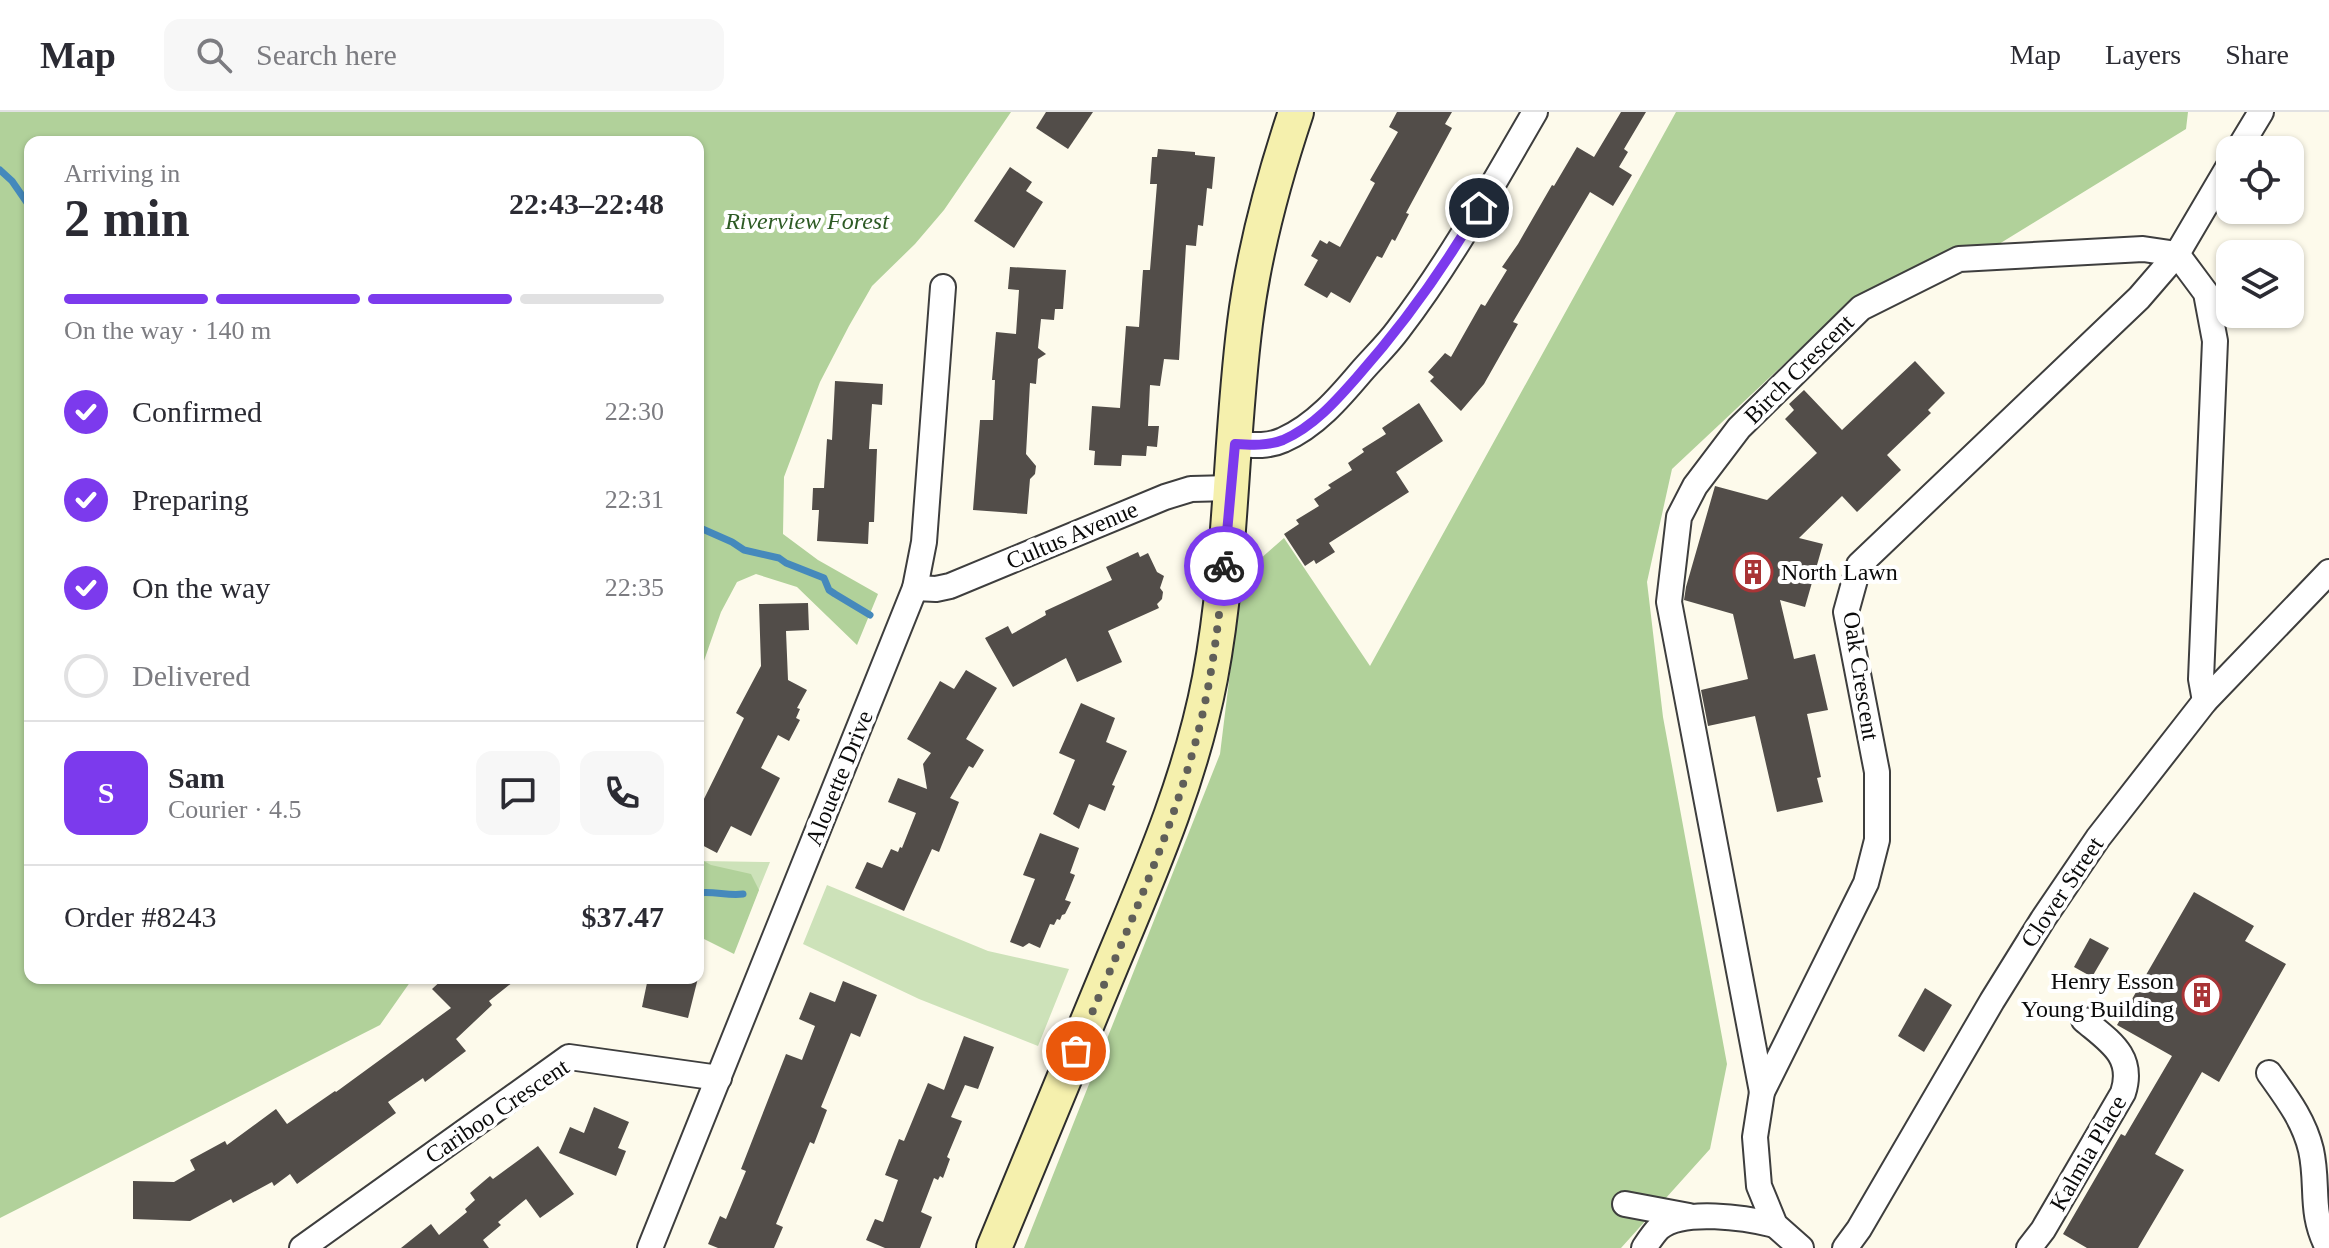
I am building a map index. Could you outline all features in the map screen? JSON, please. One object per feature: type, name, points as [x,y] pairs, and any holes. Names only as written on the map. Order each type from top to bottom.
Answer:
[{"type":"street","points":[[994,1248],[1158,855],[1192,756],[1211,675],[1245,324],[1256,255],[1276,172],[1296,112]]},
{"type":"street","points":[[1235,444],[1266,445],[1282,440],[1307,426],[1348,387],[1397,332],[1465,232],[1535,112]]},
{"type":"street","points":[[2246,136],[2261,112]]},
{"type":"street","name":"Oak Crescent","points":[[1801,1248],[1775,1225],[1759,1186],[1755,1137],[1762,1092],[1866,883],[1877,840],[1877,772],[1846,612],[1859,565],[2139,298],[2177,254],[2216,188]]},
{"type":"street","name":"Birch Crescent","points":[[1762,1092],[1669,602],[1679,517],[1695,486],[1739,428],[1861,308],[1959,259],[2143,249],[2177,254]]},
{"type":"street","points":[[2177,254],[2206,293],[2215,341],[2201,679],[2205,701]]},
{"type":"street","name":"Alouette Drive","points":[[650,1248],[915,588],[924,542],[943,287]]},
{"type":"street","name":"Cultus Avenue","points":[[915,588],[950,586],[1165,497],[1191,489],[1231,488]]},
{"type":"street","name":"Clover Street","points":[[1845,1248],[2043,919],[2098,838],[2205,701],[2329,572]]},
{"type":"street","name":"Kalmia Place","points":[[2029,1248],[2043,1230],[2127,1082],[2123,1058],[2116,1047],[2084,1020]]},
{"type":"street","name":"Cariboo Crescent","points":[[302,1248],[569,1057],[719,1078]]},
{"type":"street","points":[[2269,1073],[2296,1110],[2306,1130],[2312,1154],[2315,1208],[2320,1232],[2328,1248]]},
{"type":"street","points":[[1625,1204],[1689,1216],[1756,1220],[1775,1225]]},
{"type":"street","points":[[1644,1248],[1660,1227],[1689,1216]]},
{"type":"green space","name":"Riverview Forest","points":[[0,112],[1011,112],[944,210],[872,286],[820,382],[784,477],[783,534],[818,560],[878,594],[857,645],[797,587],[756,574],[737,582],[721,612],[704,661],[704,136],[24,136],[24,984],[409,984],[380,1025],[0,1218]]},
{"type":"green space","points":[[1676,112],[2188,112],[2186,129],[1999,244],[1917,268],[1832,319],[1672,469],[1647,582],[1663,717],[1727,1064],[1710,1149],[1621,1248],[1024,1248],[1220,754],[1242,575],[1284,538],[1370,666]]},
{"type":"green space","points":[[704,861],[770,862],[744,926],[704,928]]},
{"type":"green space","points":[[704,861],[751,874],[759,890],[734,954],[704,939]]},
{"type":"green space","points":[[827,885],[988,951],[1069,969],[1038,1046],[919,999],[803,944]]},
{"type":"building","points":[[1046,112],[1093,112],[1068,149],[1036,128]]},
{"type":"building","points":[[1397,112],[1452,112],[1445,124],[1452,128],[1406,213],[1409,214],[1395,241],[1392,239],[1382,258],[1377,256],[1350,303],[1331,292],[1327,298],[1304,285],[1318,260],[1311,256],[1320,240],[1340,247],[1375,183],[1370,180],[1398,132],[1389,127]]},
{"type":"building","points":[[1621,112],[1646,112],[1624,149],[1628,152],[1619,167],[1632,175],[1613,206],[1590,192],[1513,322],[1518,324],[1484,384],[1461,411],[1430,381],[1434,377],[1428,372],[1445,353],[1451,357],[1481,304],[1485,306],[1507,270],[1502,267],[1577,147],[1594,157]]},
{"type":"building","points":[[1158,149],[1215,157],[1212,189],[1207,188],[1203,226],[1198,225],[1196,246],[1186,245],[1179,360],[1164,359],[1160,386],[1150,385],[1148,426],[1159,426],[1157,447],[1147,446],[1146,456],[1122,455],[1121,466],[1094,465],[1095,451],[1089,450],[1092,406],[1120,408],[1126,326],[1139,327],[1143,270],[1150,270],[1157,184],[1150,184],[1152,157],[1157,157]]},
{"type":"building","points":[[1010,167],[1032,182],[1026,191],[1043,202],[1014,248],[974,221]]},
{"type":"building","points":[[1010,267],[1066,270],[1063,309],[1055,309],[1054,320],[1041,319],[1038,348],[1046,354],[1038,359],[1036,384],[1030,383],[1026,454],[1036,466],[1035,474],[1030,479],[1027,514],[973,510],[980,420],[993,420],[996,332],[1016,334],[1019,290],[1008,289]]},
{"type":"building","name":"North Lawn","points":[[1915,361],[1945,393],[1928,410],[1931,413],[1887,455],[1901,470],[1857,512],[1842,496],[1799,538],[1823,544],[1805,607],[1780,600],[1794,659],[1815,654],[1828,710],[1807,714],[1821,777],[1817,778],[1823,802],[1777,812],[1755,716],[1708,726],[1701,690],[1748,679],[1733,614],[1684,600],[1715,486],[1767,500],[1817,453],[1785,419],[1794,410],[1789,404],[1804,390],[1842,430]]},
{"type":"building","points":[[835,381],[883,384],[882,405],[872,404],[869,449],[877,449],[874,522],[869,522],[868,544],[817,541],[819,510],[812,510],[813,488],[824,488],[827,439],[832,440]]},
{"type":"building","points":[[1419,403],[1443,441],[1396,472],[1409,492],[1329,543],[1335,552],[1316,564],[1314,560],[1305,566],[1284,534],[1299,524],[1296,520],[1319,506],[1314,499],[1331,488],[1328,485],[1352,470],[1348,463],[1364,452],[1362,449],[1386,434],[1382,428]]},
{"type":"building","points":[[1138,552],[1140,557],[1148,553],[1157,572],[1164,576],[1160,588],[1162,599],[1157,604],[1159,608],[1108,631],[1122,662],[1077,682],[1066,658],[1013,687],[985,638],[1008,626],[1012,634],[1046,615],[1045,611],[1112,580],[1106,567]]},
{"type":"building","points":[[808,603],[809,630],[786,631],[788,680],[807,690],[797,708],[800,709],[796,718],[800,720],[789,741],[778,735],[761,768],[780,778],[751,836],[731,826],[717,853],[704,846],[704,799],[744,718],[736,713],[761,666],[759,604]]},
{"type":"building","points":[[966,670],[997,688],[966,739],[984,750],[973,768],[969,766],[950,798],[959,802],[939,852],[932,849],[904,911],[855,888],[867,862],[882,868],[891,849],[898,852],[902,848],[916,813],[888,802],[898,778],[927,789],[923,764],[931,753],[907,739],[940,681],[954,689]]},
{"type":"building","points":[[1081,703],[1115,718],[1106,742],[1127,751],[1105,811],[1089,804],[1079,829],[1053,814],[1075,760],[1059,753]]},
{"type":"building","points":[[1040,833],[1079,848],[1070,873],[1075,875],[1065,900],[1071,902],[1060,920],[1057,919],[1054,925],[1050,924],[1040,948],[1029,943],[1023,947],[1010,942],[1035,879],[1023,875]]},
{"type":"building","name":"Henry Esson Young Building","points":[[2194,892],[2254,926],[2245,941],[2286,964],[2219,1082],[2202,1072],[2155,1154],[2184,1170],[2138,1248],[2087,1248],[2063,1234],[2121,1134],[2125,1136],[2172,1056],[2117,1025]]},
{"type":"building","points":[[2090,938],[2109,948],[2092,977],[2074,967]]},
{"type":"building","points":[[843,981],[877,995],[860,1037],[851,1033],[821,1107],[827,1110],[814,1144],[810,1142],[776,1224],[783,1227],[774,1248],[718,1248],[708,1244],[720,1216],[726,1219],[746,1171],[741,1169],[786,1054],[802,1060],[815,1026],[799,1019],[810,992],[835,1002]]},
{"type":"building","points":[[437,984],[510,984],[489,1001],[492,1005],[456,1039],[466,1051],[425,1082],[423,1078],[388,1102],[396,1113],[297,1184],[290,1174],[274,1186],[272,1182],[233,1203],[231,1199],[190,1221],[133,1219],[133,1181],[174,1182],[195,1170],[190,1160],[225,1141],[227,1145],[276,1109],[287,1124],[451,1008],[432,989]]},
{"type":"building","points":[[647,984],[696,984],[688,1018],[642,1007]]},
{"type":"building","points":[[1925,988],[1952,1005],[1924,1052],[1898,1036]]},
{"type":"building","points":[[964,1036],[994,1047],[978,1089],[965,1085],[951,1117],[962,1121],[947,1157],[950,1159],[943,1178],[934,1178],[921,1212],[932,1217],[920,1248],[885,1248],[866,1240],[875,1219],[883,1222],[898,1180],[885,1175],[899,1139],[904,1141],[928,1083],[944,1090]]},
{"type":"building","points":[[594,1107],[629,1122],[618,1148],[626,1151],[616,1176],[559,1153],[570,1127],[584,1133]]},
{"type":"building","points":[[538,1146],[574,1194],[540,1218],[526,1199],[498,1222],[501,1225],[483,1240],[489,1248],[401,1248],[431,1224],[439,1235],[467,1212],[465,1209],[475,1200],[470,1193],[490,1176],[493,1179]]},
{"type":"waterway","points":[[0,170],[24,198]]},
{"type":"waterway","points":[[704,530],[744,550],[779,558],[824,578],[829,590],[870,615]]},
{"type":"waterway","points":[[704,893],[743,894]]},
{"type":"way so far","points":[[1076,1051],[1158,855],[1192,756],[1211,675],[1224,566]]},
{"type":"place","name":"North Lawn","points":[[1753,572]]},
{"type":"place","name":"Henry Esson Young Building","points":[[2202,995]]},
{"type":"route","points":[[1224,566],[1235,444],[1266,445],[1282,440],[1307,426],[1326,410],[1397,332],[1479,208]]}]
